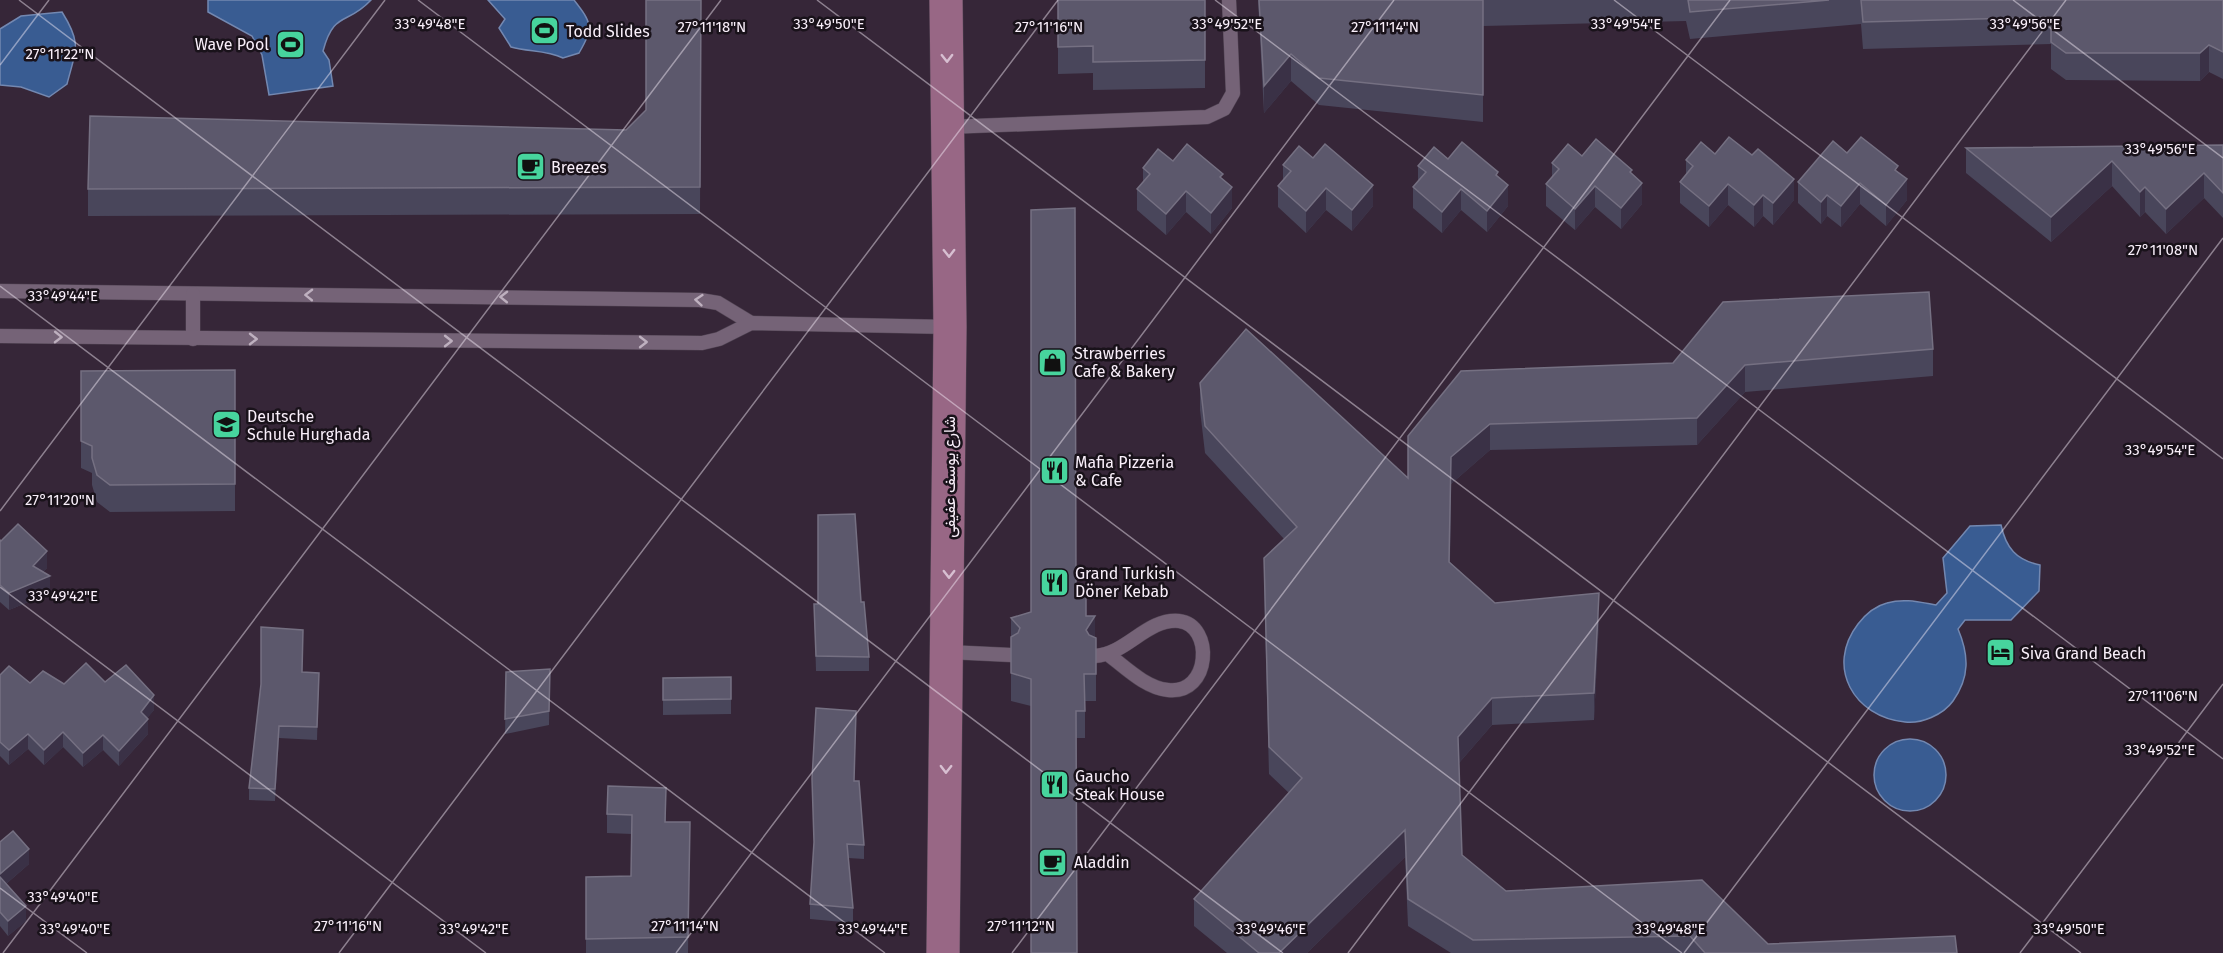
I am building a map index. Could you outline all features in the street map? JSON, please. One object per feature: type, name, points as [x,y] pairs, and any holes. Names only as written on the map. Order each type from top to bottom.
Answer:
[{"type":"street","name":"شارع يوسف عفيفى","points":[[943,953],[951,327],[946,0]]},
{"type":"lane","points":[[948,127],[1207,117],[1224,109],[1233,93],[1229,0]]},
{"type":"lane","points":[[0,291],[700,300],[718,303],[751,323]]},
{"type":"lane","points":[[193,294],[193,339]]},
{"type":"lane","points":[[0,336],[702,343],[727,336],[751,323],[951,327]]},
{"type":"lane","points":[[1165,621],[1182,621],[1193,630],[1202,645],[1204,662],[1197,677],[1184,689],[1169,690],[1152,686],[1102,656],[1165,621]]},
{"type":"lane","points":[[948,652],[1011,655]]},
{"type":"water","name":"Wave Pool","points":[[208,0],[371,0],[337,24],[327,38],[323,51],[329,60],[333,86],[269,95],[262,55],[252,36],[208,12]]},
{"type":"water","name":"Todd Slides","points":[[488,0],[574,0],[589,25],[587,37],[579,53],[563,58],[511,47],[499,28],[505,19]]},
{"type":"water","points":[[62,12],[75,40],[75,54],[67,84],[49,97],[21,87],[0,85],[0,29],[21,16]]},
{"type":"water","points":[[2001,525],[2013,552],[2024,560],[2040,565],[2039,591],[2011,620],[1965,620],[1958,629],[1966,657],[1965,675],[1959,692],[1944,710],[1931,718],[1918,722],[1887,718],[1872,711],[1859,700],[1850,687],[1845,673],[1844,657],[1848,640],[1858,624],[1871,611],[1887,603],[1905,601],[1936,605],[1947,593],[1943,558],[1970,526]]},
{"type":"water","points":[[1910,739],[1930,745],[1940,755],[1946,775],[1940,795],[1930,805],[1910,811],[1890,805],[1880,795],[1874,775],[1880,755],[1890,745]]},
{"type":"building","points":[[646,0],[701,0],[700,187],[88,189],[90,116],[626,130],[646,110]]},
{"type":"building","points":[[1058,0],[1205,0],[1205,60],[1093,62],[1093,46],[1058,47]]},
{"type":"building","points":[[1259,0],[1483,0],[1483,95],[1319,78],[1291,54],[1264,86]]},
{"type":"building","points":[[1688,0],[1829,0],[1690,12]]},
{"type":"building","points":[[1861,0],[2223,0],[2223,52],[2209,45],[2200,53],[2066,53],[2051,42],[2051,17],[1863,22]]},
{"type":"building","points":[[1729,137],[1752,155],[1758,149],[1794,179],[1773,203],[1763,195],[1754,205],[1728,184],[1709,206],[1680,182],[1693,166],[1686,160],[1701,142],[1715,154]]},
{"type":"building","points":[[1861,137],[1898,166],[1895,170],[1907,179],[1886,205],[1860,183],[1841,206],[1827,195],[1821,202],[1798,182],[1833,141],[1847,153]]},
{"type":"building","points":[[1596,139],[1632,170],[1630,172],[1642,183],[1621,208],[1595,186],[1575,209],[1546,184],[1559,169],[1552,163],[1568,144],[1582,156]]},
{"type":"building","points":[[1462,142],[1498,172],[1496,175],[1508,185],[1487,211],[1461,189],[1442,212],[1413,187],[1426,172],[1418,166],[1434,147],[1448,159]]},
{"type":"building","points":[[1187,144],[1223,174],[1220,177],[1232,187],[1211,213],[1186,191],[1166,214],[1137,189],[1150,174],[1143,168],[1158,149],[1173,161]]},
{"type":"building","points":[[1325,144],[1373,185],[1352,210],[1326,188],[1306,211],[1278,186],[1291,171],[1283,165],[1299,146],[1313,158]]},
{"type":"building","points":[[2223,145],[2223,193],[2204,173],[2166,209],[2145,187],[2140,192],[2112,161],[2051,217],[1966,148]]},
{"type":"building","points":[[1075,208],[1076,587],[1086,585],[1086,616],[1095,616],[1086,630],[1089,635],[1096,638],[1096,674],[1084,674],[1085,711],[1076,711],[1077,953],[1031,953],[1031,679],[1011,673],[1011,637],[1018,633],[1020,628],[1011,618],[1031,612],[1031,210]]},
{"type":"building","points":[[1929,292],[1933,349],[1745,365],[1697,418],[1490,424],[1451,457],[1449,562],[1495,603],[1599,593],[1594,693],[1492,698],[1458,737],[1462,855],[1506,891],[1702,880],[1768,944],[1955,936],[1957,953],[1705,953],[1690,936],[1473,940],[1408,899],[1405,830],[1279,953],[1259,953],[1194,899],[1302,778],[1269,747],[1264,558],[1297,527],[1205,426],[1200,383],[1246,329],[1408,478],[1408,436],[1461,371],[1673,363],[1723,302]]},
{"type":"building","points":[[235,370],[235,484],[110,485],[97,475],[92,458],[92,446],[81,441],[81,371]]},
{"type":"building","points":[[855,514],[861,602],[864,602],[869,657],[816,656],[814,604],[818,604],[818,515]]},
{"type":"building","points":[[18,524],[47,551],[33,566],[50,576],[9,593],[0,585],[0,540]]},
{"type":"building","points":[[261,627],[303,630],[302,672],[319,673],[317,727],[279,726],[275,789],[249,788],[261,684]]},
{"type":"building","points":[[86,663],[105,682],[126,665],[154,695],[141,712],[148,719],[119,751],[103,735],[83,753],[63,732],[44,750],[28,734],[9,750],[0,742],[0,675],[9,666],[30,683],[43,671],[64,684]]},
{"type":"building","points":[[550,669],[549,711],[505,719],[506,672]]},
{"type":"building","points":[[731,677],[731,699],[663,700],[663,678]]},
{"type":"building","points":[[816,708],[856,711],[854,781],[859,781],[864,845],[847,844],[853,908],[810,904],[814,842],[812,779]]},
{"type":"building","points":[[608,786],[666,788],[665,822],[690,822],[688,937],[586,939],[586,877],[631,876],[632,815],[607,814]]},
{"type":"building","points":[[13,831],[29,849],[0,874],[0,842]]},
{"type":"building","points":[[0,877],[26,906],[8,921],[0,912]]},
{"type":"place","name":"Todd Slides","points":[[545,31]]},
{"type":"place","name":"Wave Pool","points":[[290,44]]},
{"type":"place","name":"Breezes","points":[[530,167]]},
{"type":"place","name":"Strawberries Cafe & Bakery","points":[[1053,362]]},
{"type":"place","name":"Deutsche Schule Hurghada","points":[[226,425]]},
{"type":"place","name":"Mafia Pizzeria & Cafe","points":[[1054,471]]},
{"type":"place","name":"Grand Turkish Döner Kebab","points":[[1054,582]]},
{"type":"place","name":"Siva Grand Beach","points":[[2000,653]]},
{"type":"place","name":"Gaucho Steak House","points":[[1054,785]]},
{"type":"place","name":"Aladdin","points":[[1053,862]]}]
